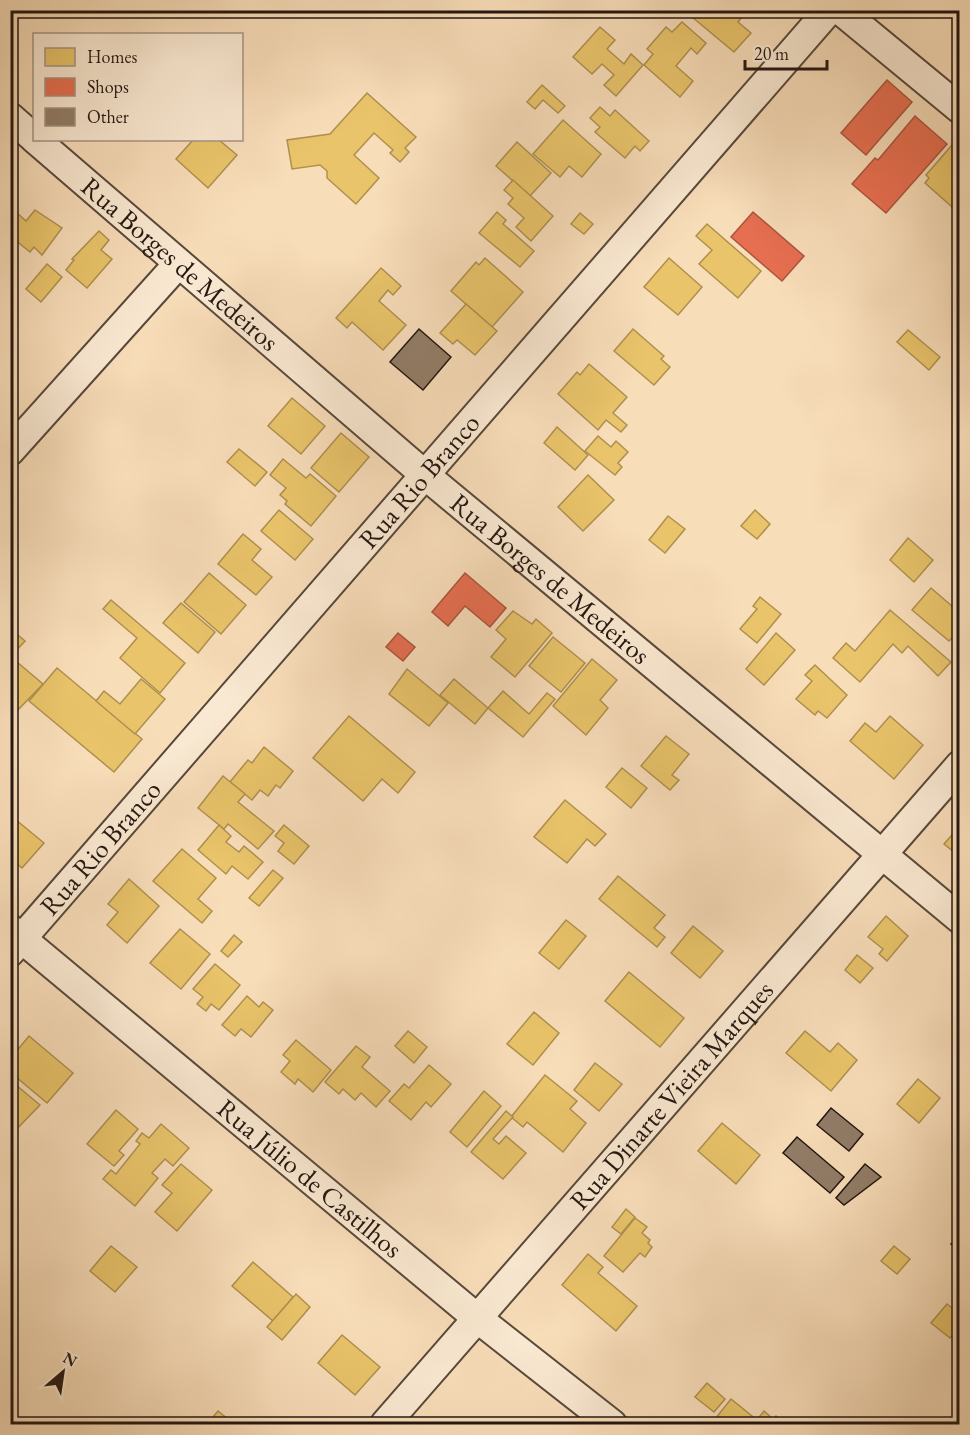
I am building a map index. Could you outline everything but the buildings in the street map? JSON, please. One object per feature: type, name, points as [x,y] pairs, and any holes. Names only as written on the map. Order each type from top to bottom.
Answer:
[{"type":"street","name":"Rua Rio Branco","points":[[14,939],[425,475],[829,10]]},
{"type":"street","points":[[840,10],[960,109]]},
{"type":"street","name":"Rua Borges de Medeiros","points":[[10,117],[33,137]]},
{"type":"street","name":"Rua Borges de Medeiros","points":[[37,141],[425,475],[881,856],[960,919]]},
{"type":"street","points":[[10,451],[178,264]]},
{"type":"street","name":"Rua Dinarte Vieira Marques","points":[[385,1425],[960,765]]},
{"type":"street","name":"Rua Júlio de Castilhos","points":[[14,939],[477,1318],[612,1425]]}]
